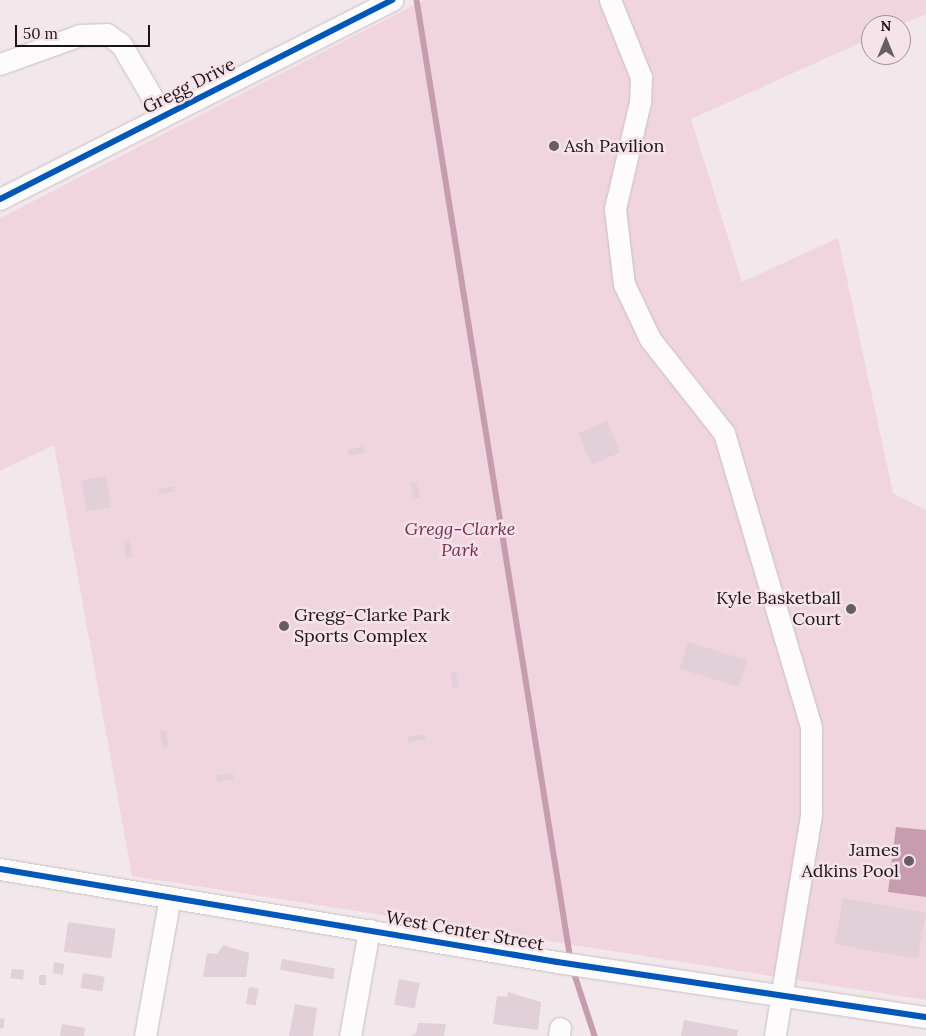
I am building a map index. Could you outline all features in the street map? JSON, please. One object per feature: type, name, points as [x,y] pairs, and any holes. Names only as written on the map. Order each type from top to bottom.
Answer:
[{"type":"street","name":"Gregg Drive","points":[[0,199],[392,0]]},
{"type":"street","points":[[610,0],[640,77],[640,102],[615,209],[624,284],[650,339],[724,432],[811,727],[811,816],[775,1036]]},
{"type":"street","points":[[0,64],[80,35],[108,34],[121,44],[163,116]]},
{"type":"street","name":"West Center Street","points":[[0,869],[556,962],[781,993],[926,1017]]},
{"type":"street","points":[[145,1036],[170,897]]},
{"type":"street","points":[[350,1036],[369,930]]},
{"type":"green space","name":"Gregg-Clarke Park","points":[[424,0],[926,0],[926,14],[911,20],[911,15],[861,15],[861,42],[691,119],[742,282],[838,238],[893,493],[926,510],[926,1000],[132,876],[54,445],[0,471],[0,218]]},
{"type":"shaded area","name":"James Adkins Pool","points":[[896,827],[926,830],[926,897],[888,892]]},
{"type":"building","points":[[607,421],[620,452],[592,464],[578,433]]},
{"type":"building","points":[[362,446],[366,452],[349,456],[347,450]]},
{"type":"building","points":[[106,476],[111,508],[86,512],[81,480]]},
{"type":"building","points":[[416,481],[420,498],[414,499],[410,482]]},
{"type":"building","points":[[174,486],[175,491],[159,494],[158,489]]},
{"type":"building","points":[[129,540],[132,557],[126,558],[124,541]]},
{"type":"building","points":[[688,642],[747,660],[739,687],[680,669]]},
{"type":"building","points":[[456,672],[459,688],[453,689],[450,673]]},
{"type":"building","points":[[166,730],[169,747],[163,748],[160,731]]},
{"type":"building","points":[[424,734],[426,739],[408,743],[407,737]]},
{"type":"building","points":[[233,773],[234,779],[217,782],[216,776]]},
{"type":"building","points":[[843,898],[926,913],[918,959],[835,944]]},
{"type":"building","points":[[68,922],[116,929],[111,958],[64,952]]},
{"type":"building","points":[[223,945],[249,953],[246,977],[203,977],[207,953],[217,954]]},
{"type":"building","points":[[282,959],[335,968],[333,979],[280,970]]},
{"type":"building","points":[[54,962],[64,964],[63,975],[53,973]]},
{"type":"building","points":[[12,969],[24,970],[23,980],[10,978]]},
{"type":"building","points":[[83,973],[105,977],[102,992],[80,988]]},
{"type":"building","points":[[39,975],[46,975],[46,985],[39,985]]},
{"type":"building","points":[[399,979],[420,983],[415,1009],[394,1005]]},
{"type":"building","points":[[249,987],[259,989],[256,1006],[246,1004]]},
{"type":"building","points":[[508,992],[541,1002],[538,1030],[493,1024],[497,996],[507,997]]},
{"type":"building","points":[[295,1004],[317,1008],[313,1036],[289,1036]]},
{"type":"building","points":[[0,1018],[5,1019],[3,1029],[0,1028]]},
{"type":"building","points":[[684,1020],[738,1030],[737,1036],[681,1036]]},
{"type":"building","points":[[418,1023],[446,1024],[444,1036],[411,1036],[416,1033]]},
{"type":"building","points":[[62,1024],[85,1028],[84,1036],[60,1036]]},
{"type":"waterway","points":[[417,0],[571,960]]},
{"type":"waterway","points":[[573,969],[595,1036]]},
{"type":"cycle path","points":[[0,199],[392,0]]},
{"type":"cycle path","points":[[0,869],[557,962],[926,1017]]},
{"type":"place","name":"Ash Pavilion","points":[[554,146]]},
{"type":"place","name":"Kyle Basketball Court","points":[[851,609]]},
{"type":"place","name":"Gregg-Clarke Park Sports Complex","points":[[284,626]]},
{"type":"place","name":"James Adkins Pool","points":[[909,861]]}]
